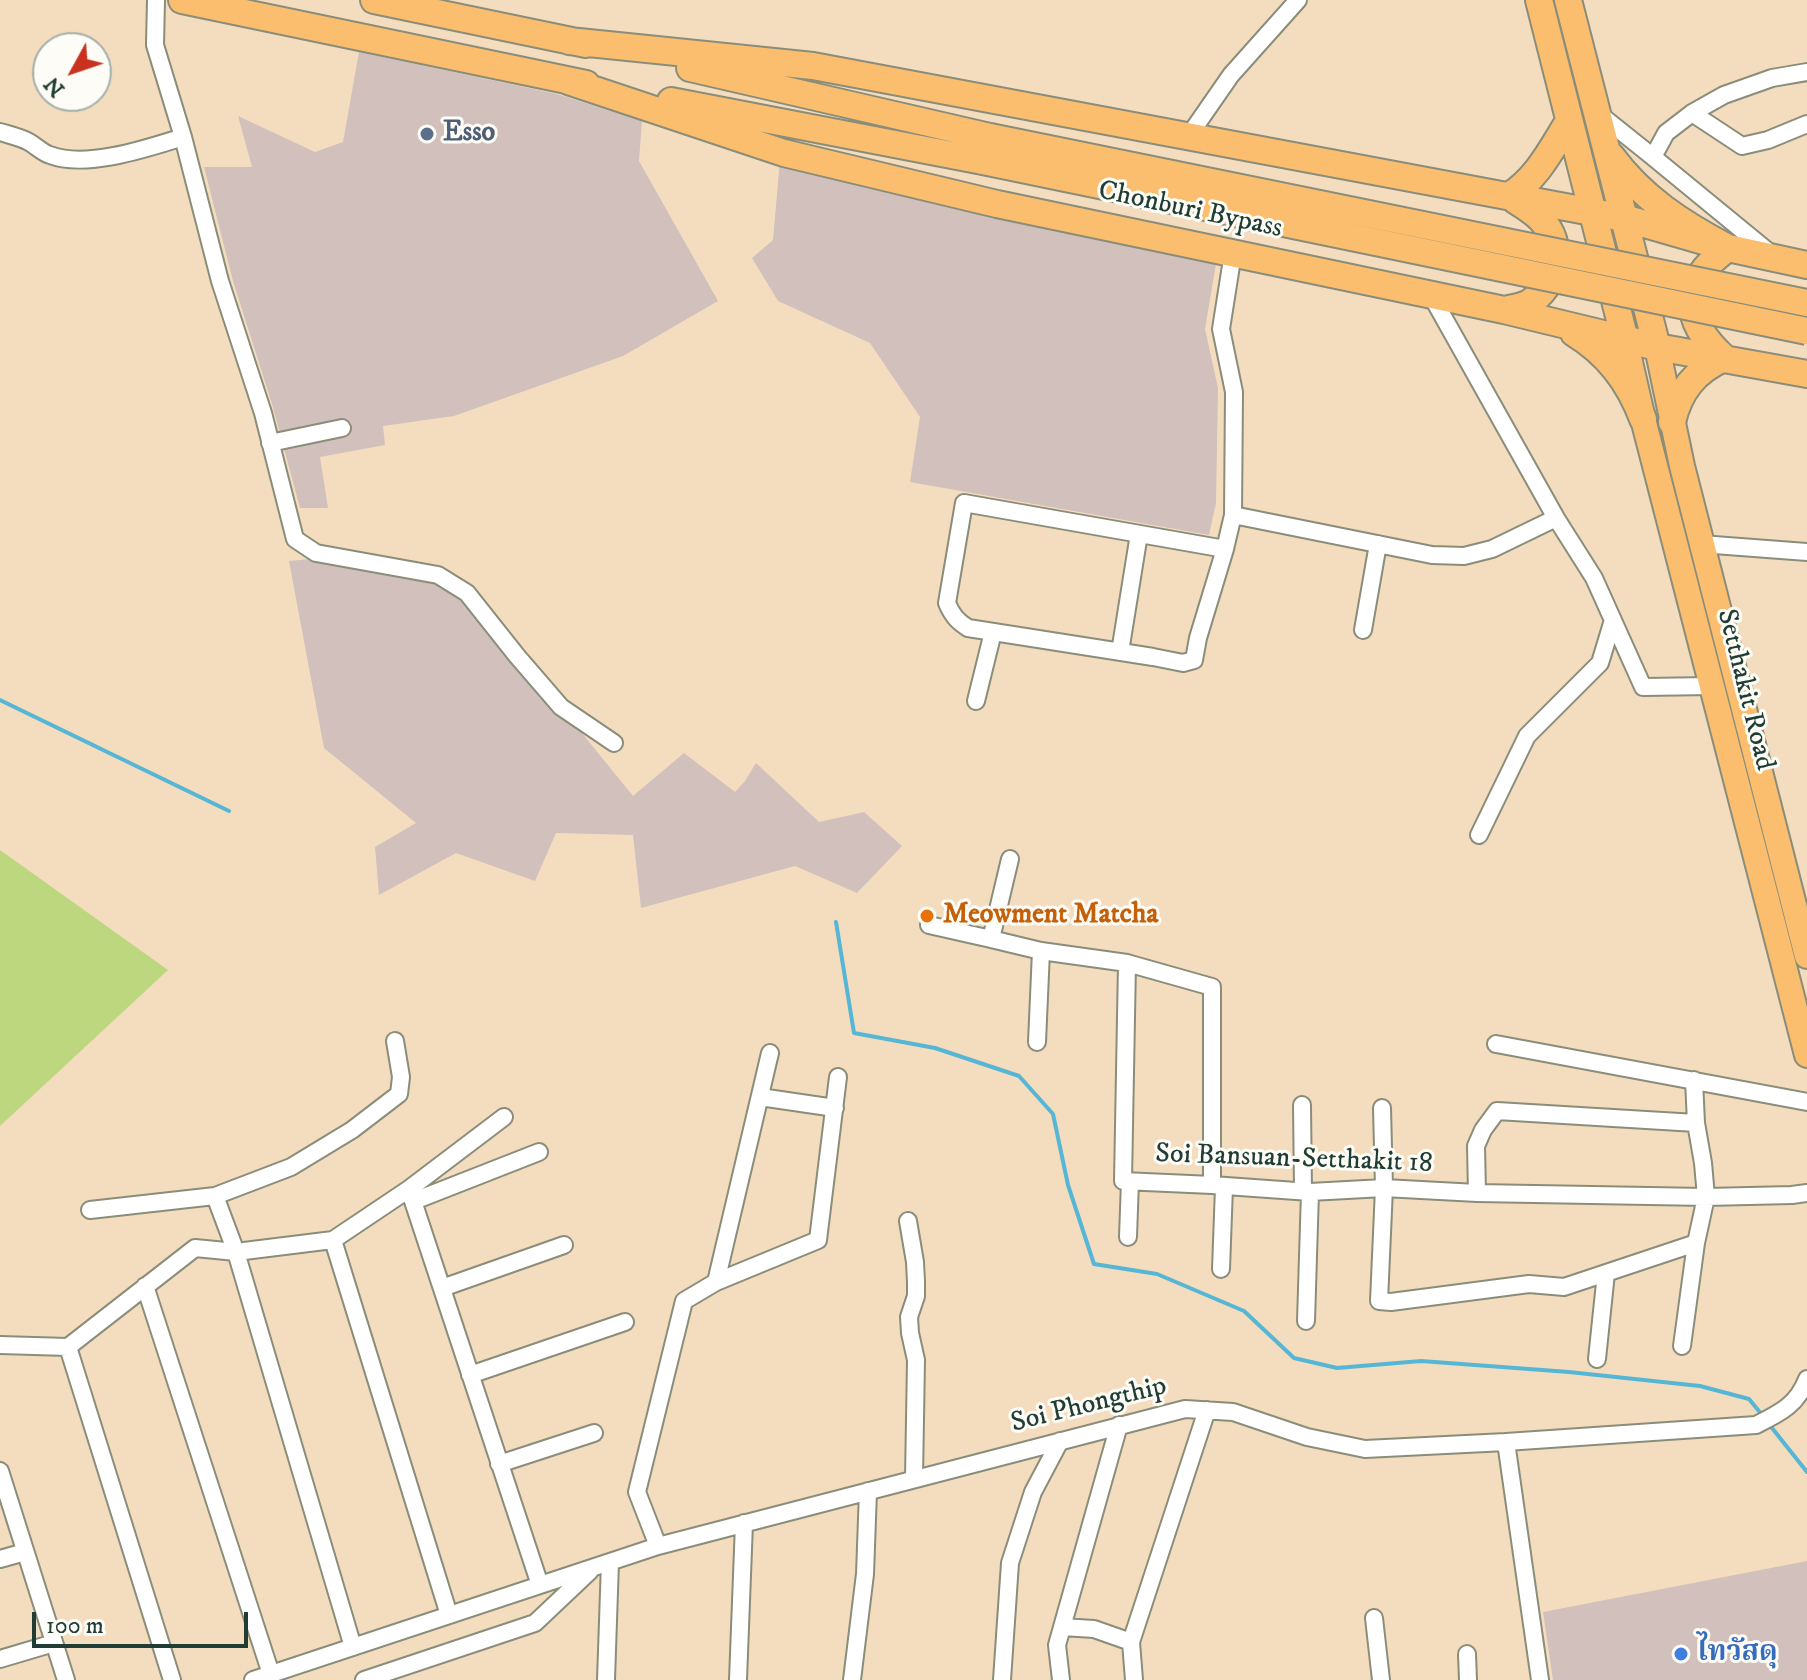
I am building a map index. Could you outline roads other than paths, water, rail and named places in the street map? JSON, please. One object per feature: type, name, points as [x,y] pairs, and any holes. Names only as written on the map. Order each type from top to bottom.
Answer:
[{"type":"highway","name":"Chonburi Bypass","points":[[182,0],[568,81],[987,149],[1807,303]]},
{"type":"highway","name":"Chonburi Bypass","points":[[374,0],[569,41],[987,149],[1807,331]]},
{"type":"highway","points":[[1539,0],[1625,340]]},
{"type":"highway","points":[[1568,0],[1657,347]]},
{"type":"highway","name":"Chonburi Bypass","points":[[569,41],[813,66],[1624,218],[1728,248],[1807,265]]},
{"type":"highway","name":"Chonburi Bypass","points":[[568,81],[784,153],[997,204],[1504,310],[1657,347],[1807,374]]},
{"type":"highway","points":[[1504,310],[1527,304],[1545,290],[1555,270],[1556,247],[1547,225],[1509,196],[1541,166],[1569,121]]},
{"type":"highway","points":[[1607,150],[1641,191],[1661,208],[1728,248],[1713,258],[1701,273],[1694,291],[1692,310],[1698,328],[1724,358],[1689,383],[1675,408],[1672,422]]},
{"type":"highway","points":[[1550,321],[1601,352],[1626,383],[1643,419]]},
{"type":"main road","name":"Setthakit Road","points":[[1625,340],[1807,1055]]},
{"type":"main road","name":"Setthakit Road","points":[[1657,347],[1701,544],[1807,956]]},
{"type":"main road","points":[[1752,843],[1777,837]]},
{"type":"street","points":[[156,0],[155,45],[183,137],[220,281],[263,413],[295,539],[316,553],[438,575],[467,593],[561,707],[614,743]]},
{"type":"street","points":[[1188,137],[1231,75],[1298,0]]},
{"type":"street","points":[[1653,157],[1666,133],[1692,113],[1724,95],[1772,78],[1807,72]]},
{"type":"street","points":[[1597,113],[1778,259]]},
{"type":"street","points":[[1692,113],[1742,146],[1768,140],[1807,124]]},
{"type":"street","points":[[0,132],[23,139],[49,155],[71,159],[111,156],[183,137]]},
{"type":"street","points":[[1225,549],[964,503],[947,603],[952,616],[968,628],[1183,663],[1194,660],[1198,638],[1225,549],[1233,515],[1234,392],[1221,329],[1233,253]]},
{"type":"street","points":[[1431,295],[1556,518],[1594,578],[1643,687],[1712,686]]},
{"type":"street","points":[[270,443],[342,428]]},
{"type":"street","points":[[1233,515],[1432,555],[1464,556],[1492,549],[1556,518]]},
{"type":"street","points":[[1120,652],[1139,534]]},
{"type":"street","points":[[1363,630],[1378,544]]},
{"type":"street","points":[[1701,544],[1807,552]]},
{"type":"street","points":[[1479,835],[1527,736],[1600,663],[1613,620]]},
{"type":"street","points":[[976,701],[993,632]]},
{"type":"street","points":[[991,939],[1010,859]]},
{"type":"street","points":[[929,925],[1041,951],[1127,963],[1212,987],[1221,1269]]},
{"type":"street","points":[[1037,1042],[1041,951]]},
{"type":"street","name":"Soi Bansuan-Setthakit 18","points":[[1127,963],[1123,1181],[1307,1192],[1384,1188],[1706,1197],[1807,1193]]},
{"type":"street","points":[[90,1210],[215,1196],[291,1167],[352,1130],[399,1094],[401,1077],[395,1041]]},
{"type":"street","points":[[1496,1044],[1807,1102]]},
{"type":"street","points":[[716,1282],[770,1053]]},
{"type":"street","points":[[658,1546],[637,1492],[684,1301],[716,1282],[818,1240],[838,1077]]},
{"type":"street","points":[[1682,1346],[1696,1243],[1706,1197],[1694,1080]]},
{"type":"street","points":[[760,1097],[835,1108]]},
{"type":"street","points":[[1302,1105],[1307,1192],[1306,1321]]},
{"type":"street","points":[[1382,1108],[1384,1188],[1379,1301],[1529,1284],[1564,1287],[1696,1243]]},
{"type":"street","points":[[1477,1193],[1476,1146],[1497,1111],[1696,1123]]},
{"type":"street","points":[[0,1345],[68,1347],[195,1248],[236,1252],[333,1240],[411,1195],[504,1117]]},
{"type":"street","points":[[411,1195],[539,1152]]},
{"type":"street","points":[[1128,1237],[1130,1181]]},
{"type":"street","points":[[411,1195],[540,1585]]},
{"type":"street","points":[[215,1196],[236,1252],[353,1647]]},
{"type":"street","points":[[908,1221],[916,1282],[916,1296],[909,1317],[916,1360],[914,1478]]},
{"type":"street","points":[[333,1240],[449,1615]]},
{"type":"street","points":[[442,1288],[564,1245]]},
{"type":"street","points":[[1597,1359],[1606,1273]]},
{"type":"street","points":[[145,1286],[271,1674]]},
{"type":"street","points":[[470,1375],[625,1322]]},
{"type":"street","points":[[68,1347],[172,1680]]},
{"type":"street","name":"Soi Phongthip","points":[[253,1680],[658,1546],[1185,1409],[1233,1412],[1307,1437],[1365,1449],[1756,1425],[1780,1413],[1801,1394],[1807,1379]]},
{"type":"street","points":[[1134,1680],[1131,1642],[1207,1410]]},
{"type":"street","points":[[1061,1680],[1057,1645],[1119,1425]]},
{"type":"street","points":[[499,1464],[594,1433]]},
{"type":"street","points":[[1002,1680],[1010,1563],[1033,1492],[1060,1441]]},
{"type":"street","points":[[1506,1442],[1540,1680]]},
{"type":"street","points":[[0,1471],[66,1680]]},
{"type":"street","points":[[852,1680],[865,1574],[868,1491]]},
{"type":"street","points":[[738,1680],[744,1523]]},
{"type":"street","points":[[0,1559],[25,1552]]},
{"type":"street","points":[[364,1680],[535,1623],[602,1564]]},
{"type":"street","points":[[602,1564],[606,1680]]},
{"type":"street","points":[[1374,1618],[1381,1680]]},
{"type":"street","points":[[1062,1627],[1094,1629],[1131,1642]]},
{"type":"street","points":[[0,1659],[54,1643]]},
{"type":"street","points":[[1467,1654],[1468,1680]]},
{"type":"waterway","points":[[0,700],[229,811]]},
{"type":"waterway","points":[[836,922],[854,1033],[935,1048],[1019,1076],[1053,1114],[1068,1185],[1094,1264],[1157,1274],[1244,1311],[1294,1358],[1337,1368],[1421,1361],[1700,1386],[1749,1399],[1763,1416]]},
{"type":"waterway","points":[[1768,1423],[1807,1472]]},
{"type":"place","name":"Esso","points":[[427,134]]},
{"type":"place","name":"Meowment Matcha","points":[[927,916]]},
{"type":"place","name":"ไทวัสดุ","points":[[1681,1654]]}]
